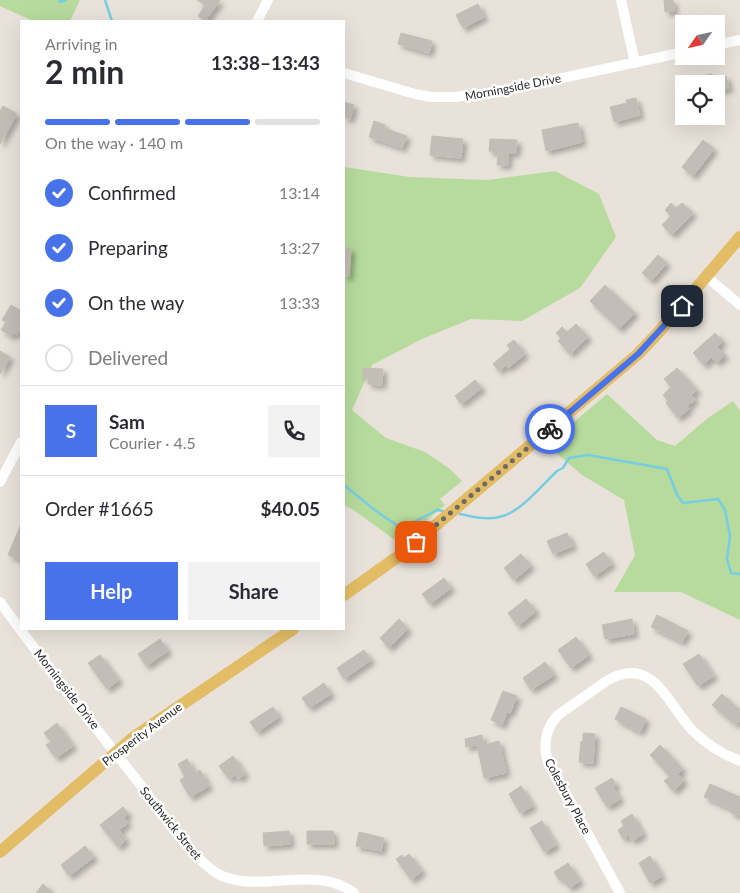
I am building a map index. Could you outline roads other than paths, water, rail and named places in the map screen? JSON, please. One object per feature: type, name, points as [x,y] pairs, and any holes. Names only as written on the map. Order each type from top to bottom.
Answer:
[{"type":"main road","points":[[345,594],[404,552],[638,354],[740,237]]},
{"type":"main road","name":"Prosperity Avenue","points":[[0,852],[115,752],[215,681],[292,630]]},
{"type":"street","points":[[258,20],[268,0]]},
{"type":"street","points":[[621,0],[635,63]]},
{"type":"street","points":[[725,43],[740,40]]},
{"type":"street","name":"Morningside Drive","points":[[345,73],[415,94],[431,97],[455,97],[497,92],[675,54]]},
{"type":"street","points":[[707,277],[740,305]]},
{"type":"street","points":[[0,480],[20,444]]},
{"type":"street","name":"Morningside Drive","points":[[0,602],[20,628]]},
{"type":"street","name":"Morningside Drive","points":[[21,630],[115,752]]},
{"type":"street","name":"Colesbury Place","points":[[620,893],[547,759],[545,740],[552,722],[558,715],[616,675],[634,673],[643,675],[658,685],[692,730],[705,742],[718,751],[740,761]]},
{"type":"street","name":"Southwick Street","points":[[115,752],[199,859],[220,876],[245,888],[258,885],[321,880],[339,884],[354,893]]},
{"type":"waterway","points":[[60,0],[60,2],[66,0]]},
{"type":"waterway","points":[[105,0],[112,20]]},
{"type":"waterway","points":[[460,514],[484,518],[507,515],[522,505],[557,471],[563,468],[569,458],[588,455],[667,469],[677,495],[683,503],[718,499],[725,510],[730,536],[727,559],[731,573],[740,574]]},
{"type":"waterway","points":[[345,486],[398,526],[414,522],[437,510],[443,511]]}]
